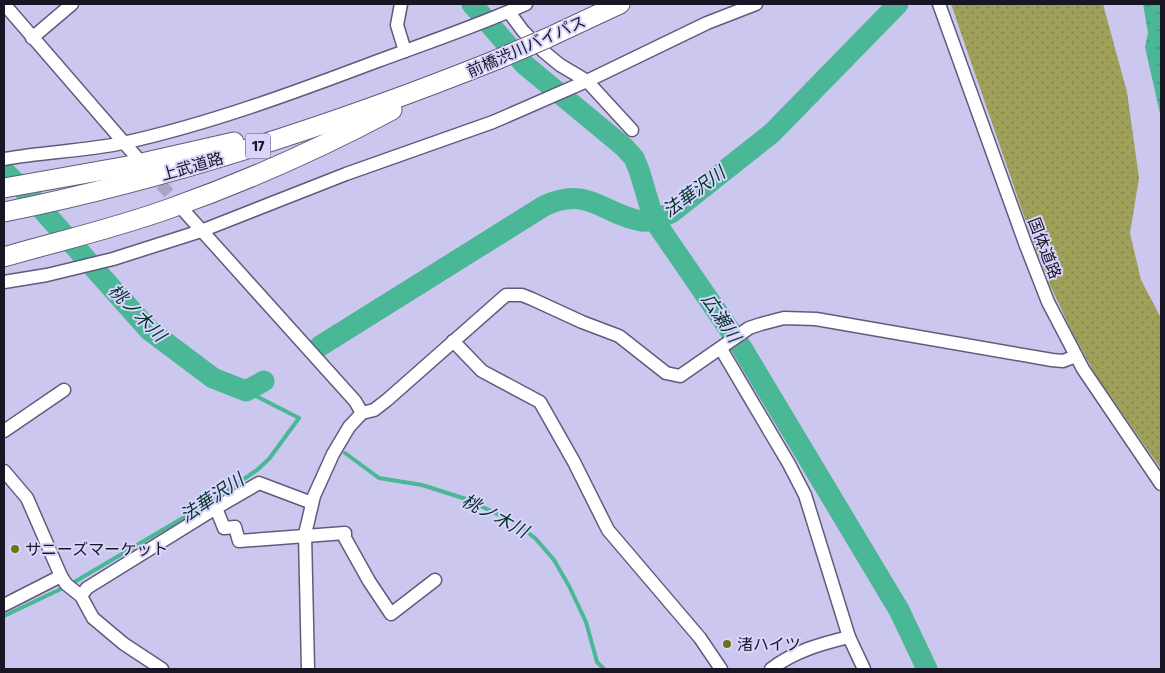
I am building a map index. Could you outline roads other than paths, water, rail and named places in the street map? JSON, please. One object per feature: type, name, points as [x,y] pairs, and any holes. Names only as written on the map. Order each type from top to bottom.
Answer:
[{"type":"highway","name":"前橋渋川バイパス","points":[[460,75],[545,39],[620,4]]},
{"type":"highway","points":[[4,188],[133,165],[261,136],[378,97],[460,75]]},
{"type":"highway","points":[[4,257],[170,208],[294,158],[360,127],[460,75]]},
{"type":"highway","name":"上武道路","points":[[6,211],[52,202],[221,158],[348,116],[460,75]]},
{"type":"street","points":[[32,38],[72,4]]},
{"type":"street","points":[[402,4],[397,25],[405,51]]},
{"type":"street","points":[[7,159],[124,143],[274,99],[468,29],[526,4]]},
{"type":"street","points":[[4,282],[106,260],[201,231],[346,174],[493,122],[584,83],[707,23],[756,4]]},
{"type":"street","name":"国体道路","points":[[939,4],[1037,275],[1076,356],[1161,484]]},
{"type":"street","points":[[6,12],[32,38],[139,160]]},
{"type":"street","points":[[509,12],[523,31],[543,51],[584,83],[632,130]]},
{"type":"street","points":[[185,212],[355,400],[362,413]]},
{"type":"street","points":[[308,669],[305,534],[312,504],[341,439],[348,427],[362,413],[374,410],[387,400],[453,340],[506,296],[514,295],[532,299],[619,336],[666,373],[673,376],[686,372],[742,333],[772,320],[797,317],[1052,360],[1063,361],[1076,356]]},
{"type":"street","points":[[453,340],[482,371],[540,402],[574,462],[608,530],[700,638],[721,669]]},
{"type":"street","points":[[722,347],[805,495],[849,637],[864,669]]},
{"type":"street","points":[[4,431],[64,390]]},
{"type":"street","points":[[4,471],[27,498],[61,576],[66,584],[81,596],[93,618],[124,644],[162,669]]},
{"type":"street","points":[[81,596],[87,588],[259,483],[312,504]]},
{"type":"street","points":[[216,508],[224,528],[235,527],[239,542],[305,534],[345,532],[344,538],[369,582],[392,614],[435,580]]},
{"type":"street","points":[[4,605],[61,576]]},
{"type":"street","points":[[771,669],[786,658],[813,645],[849,637]]},
{"type":"water","points":[[1143,4],[1161,4],[1161,118],[1145,47],[1148,33]]},
{"type":"waterway","name":"広瀬川","points":[[472,4],[525,65],[624,147],[634,158],[654,220],[742,348],[899,610],[927,669]]},
{"type":"waterway","name":"法華沢川","points":[[320,346],[544,206],[559,200],[572,198],[584,200],[641,221],[653,220],[671,213],[772,133],[898,4]]},
{"type":"waterway","name":"桃ノ木川","points":[[4,171],[30,196],[149,330],[213,378],[246,391],[264,381]]},
{"type":"waterway","name":"法華沢川","points":[[71,584],[215,499],[257,470],[269,459],[299,418],[246,391]]},
{"type":"waterway","name":"桃ノ木川","points":[[345,453],[379,478],[422,485],[466,499],[516,523],[536,539],[554,560],[569,586],[586,622],[597,662],[604,669]]},
{"type":"waterway","name":"法華沢川","points":[[4,616],[65,587]]},
{"type":"tunnel","points":[[149,171],[183,209]]},
{"type":"place","name":"サニーズマーケット","points":[[15,549]]},
{"type":"place","name":"渚ハイツ","points":[[727,644]]}]
